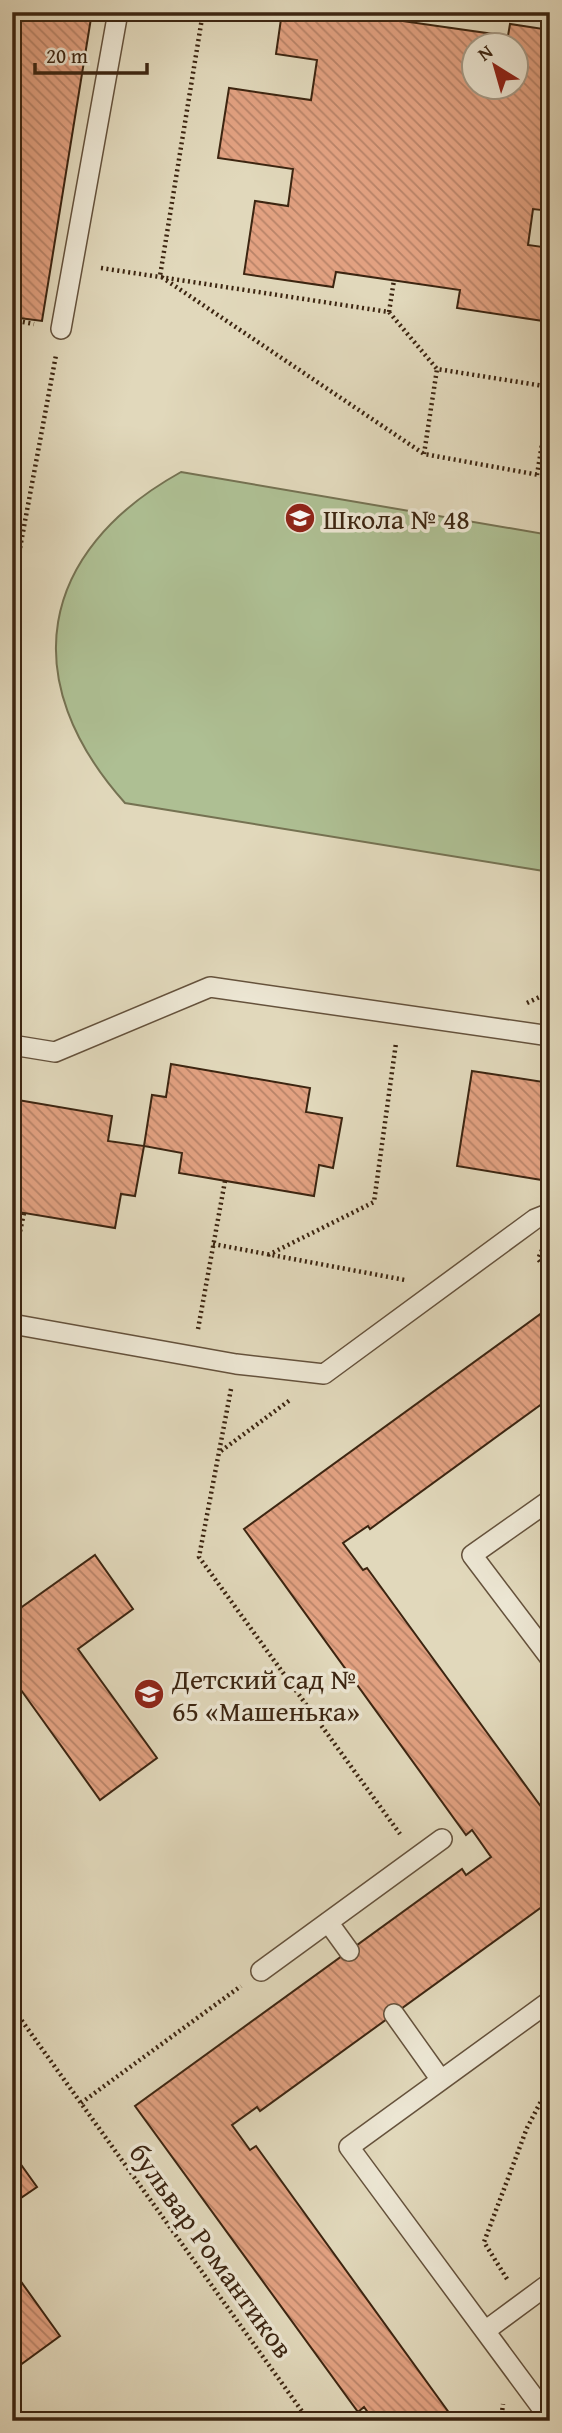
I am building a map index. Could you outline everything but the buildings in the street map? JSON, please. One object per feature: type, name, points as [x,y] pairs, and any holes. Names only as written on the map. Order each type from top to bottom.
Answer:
[{"type":"lane","points":[[61,329],[118,12]]},
{"type":"lane","points":[[12,1045],[55,1052],[211,987],[400,1012],[550,1036]]},
{"type":"lane","points":[[12,1324],[236,1364],[324,1374],[535,1219],[550,1213]]},
{"type":"lane","points":[[550,1500],[472,1555],[550,1658]]},
{"type":"lane","points":[[261,1971],[442,1839]]},
{"type":"lane","points":[[328,1922],[349,1951]]},
{"type":"lane","points":[[550,2001],[349,2147],[550,2419]]},
{"type":"lane","points":[[394,2014],[441,2080]]},
{"type":"lane","points":[[485,2331],[550,2283]]},
{"type":"path","points":[[160,276],[203,12]]},
{"type":"path","points":[[127,271],[389,312],[437,369],[550,387]]},
{"type":"path","points":[[160,276],[424,454],[550,477]]},
{"type":"path","points":[[389,312],[394,280]]},
{"type":"path","points":[[12,591],[61,329]]},
{"type":"path","points":[[424,454],[437,369]]},
{"type":"path","points":[[537,475],[550,394]]},
{"type":"path","points":[[268,1255],[374,1202],[400,1012]]},
{"type":"path","points":[[193,1357],[225,1181]]},
{"type":"path","points":[[12,1269],[24,1213]]},
{"type":"path","points":[[213,1244],[444,1287]]},
{"type":"path","points":[[236,1364],[199,1557],[417,1857]]},
{"type":"path","points":[[221,1451],[324,1374]]},
{"type":"path","points":[[81,2103],[261,1971]]},
{"type":"path","name":"бульвар Романтиков","points":[[12,2007],[309,2421]]},
{"type":"path","points":[[522,2304],[484,2242],[527,2128],[550,2084]]},
{"type":"green space","points":[[181,472],[550,535],[550,872],[125,803],[90,757],[68,711],[57,666],[58,622],[71,580],[96,540],[133,504]]},
{"type":"place","name":"Школа № 48","points":[[300,518]]},
{"type":"place","name":"Детский сад № 65 «Машенька»","points":[[149,1694]]}]
